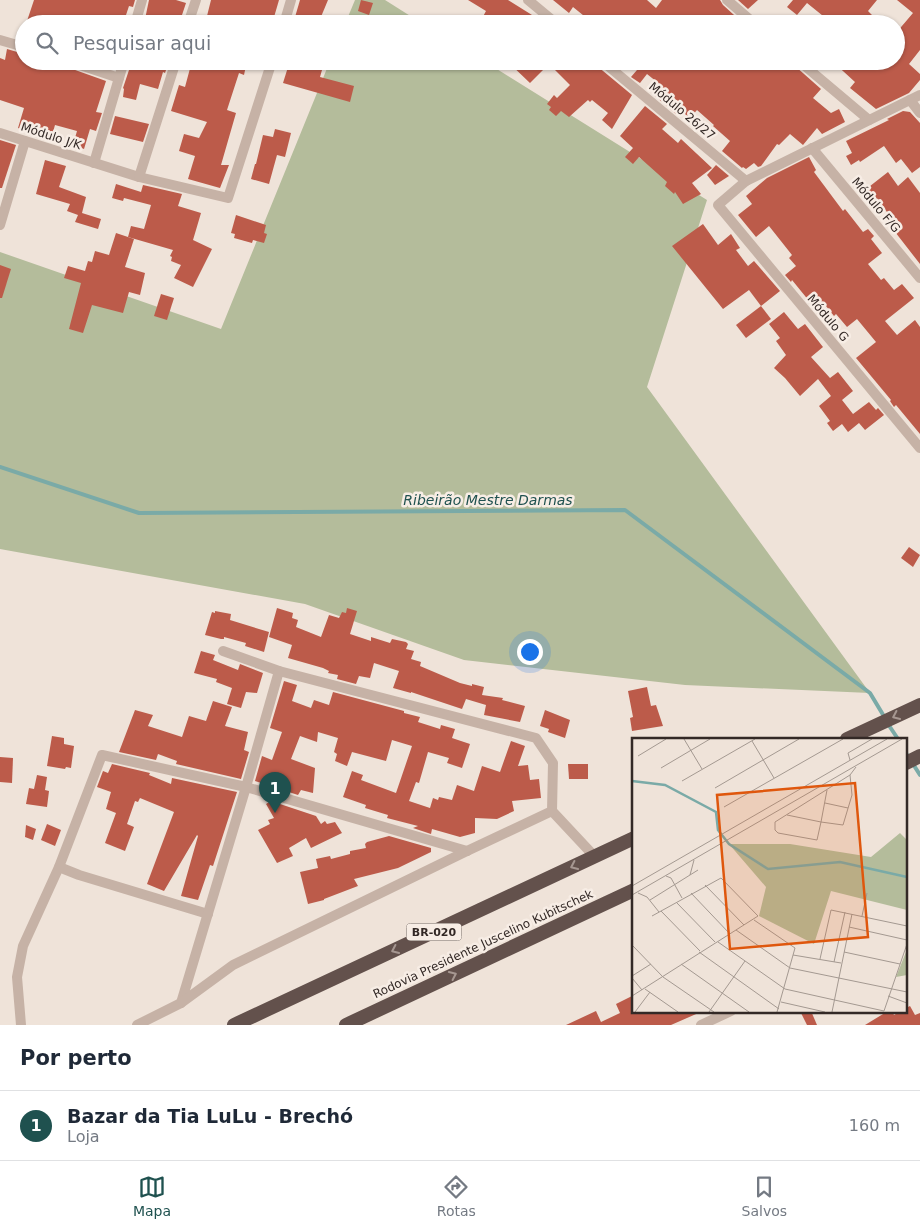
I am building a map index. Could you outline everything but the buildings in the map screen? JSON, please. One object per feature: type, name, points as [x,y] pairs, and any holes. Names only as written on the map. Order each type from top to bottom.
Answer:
[{"type":"highway","points":[[849,738],[920,705]]},
{"type":"highway","points":[[908,761],[920,756]]},
{"type":"highway","name":"BR-020","points":[[234,1025],[632,839]]},
{"type":"highway","name":"Rodovia Presidente Juscelino Kubitschek","points":[[346,1025],[632,891]]},
{"type":"street","points":[[138,15],[142,0]]},
{"type":"street","points":[[191,15],[196,0]]},
{"type":"street","points":[[287,15],[291,0]]},
{"type":"street","points":[[528,0],[546,15]]},
{"type":"street","points":[[727,0],[744,15]]},
{"type":"street","points":[[0,40],[15,44]]},
{"type":"street","points":[[95,70],[119,78]]},
{"type":"street","points":[[94,163],[121,70]]},
{"type":"street","points":[[138,177],[173,70]]},
{"type":"street","name":"Módulo J/K","points":[[0,133],[138,177],[228,198],[269,70]]},
{"type":"street","name":"Módulo 26/27","points":[[613,70],[746,181]]},
{"type":"street","points":[[810,70],[868,120]]},
{"type":"street","points":[[746,181],[920,95]]},
{"type":"street","points":[[910,100],[920,112]]},
{"type":"street","points":[[0,225],[25,141]]},
{"type":"street","name":"Módulo F/G","points":[[812,148],[920,278]]},
{"type":"street","name":"Módulo G","points":[[746,181],[718,205],[920,448]]},
{"type":"street","points":[[223,651],[279,671],[536,738],[553,763],[552,811],[595,857]]},
{"type":"street","points":[[181,1003],[279,671]]},
{"type":"street","points":[[21,1025],[17,977],[23,946],[59,866],[102,755],[246,787],[467,851]]},
{"type":"street","points":[[137,1025],[181,1003],[233,965],[552,811]]},
{"type":"street","points":[[59,866],[79,875],[208,914]]},
{"type":"street","points":[[701,1025],[729,1012]]},
{"type":"green space","points":[[355,0],[385,0],[409,15],[349,15]]},
{"type":"green space","points":[[326,70],[498,70],[707,200],[647,387],[870,693],[685,685],[464,660],[305,604],[0,549],[0,252],[221,329]]},
{"type":"waterway","name":"Ribeirão Mestre Darmas","points":[[0,467],[139,513],[625,510],[870,693],[885,718]]},
{"type":"waterway","name":"Ribeirão Mestre Darmas","points":[[888,724],[897,738]]},
{"type":"waterway","name":"Ribeirão Mestre Darmas","points":[[908,756],[920,775]]},
{"type":"place","name":"Bazar da Tia LuLu - Brechó","points":[[275,813]]}]
